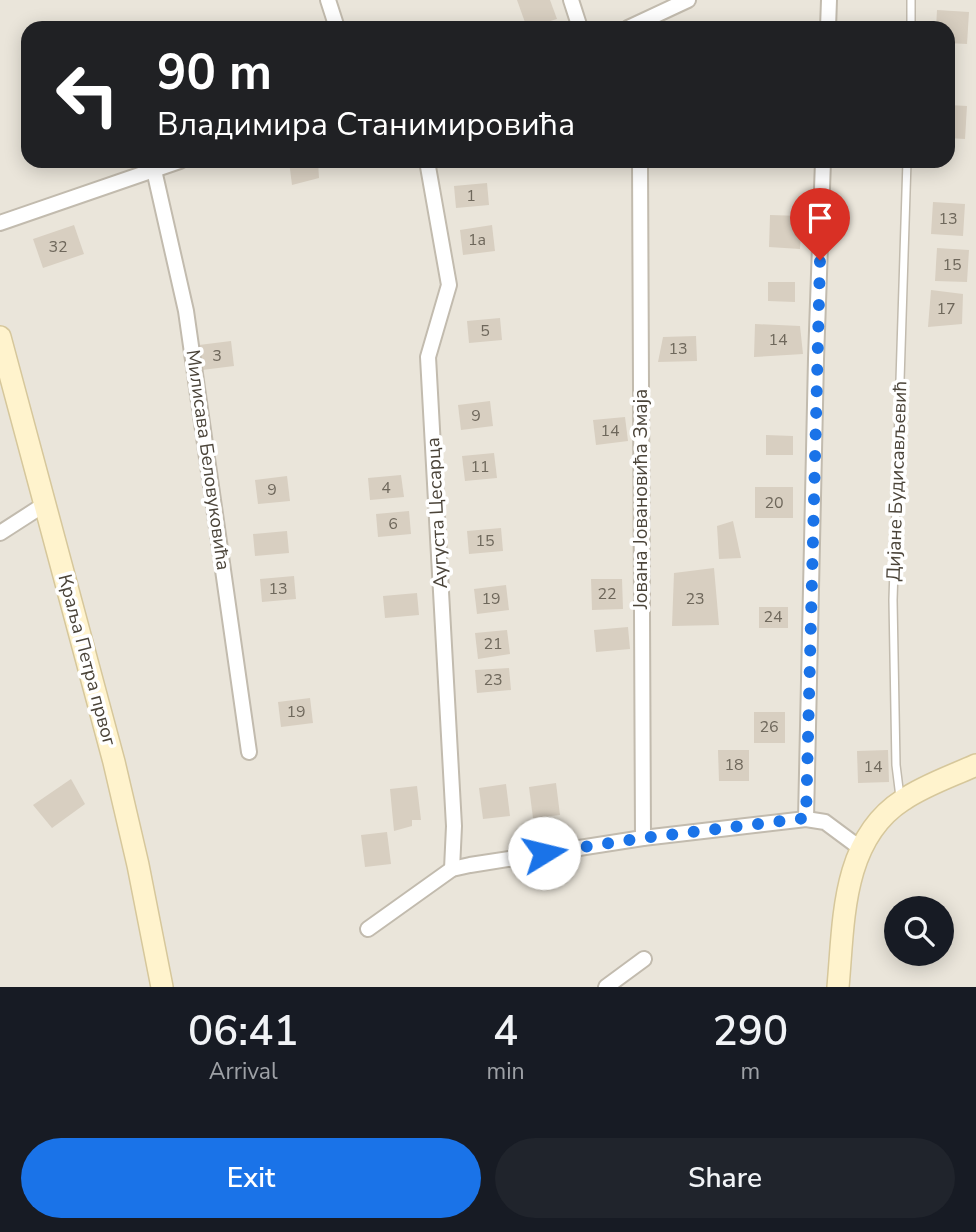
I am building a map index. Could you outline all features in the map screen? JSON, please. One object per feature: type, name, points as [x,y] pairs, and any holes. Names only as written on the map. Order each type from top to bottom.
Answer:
[{"type":"street","points":[[328,0],[335,21]]},
{"type":"street","points":[[571,0],[578,21]]},
{"type":"street","points":[[647,21],[688,0]]},
{"type":"street","points":[[828,21],[829,0]]},
{"type":"street","points":[[0,223],[160,168]]},
{"type":"street","name":"Аугуста Цесарца","points":[[428,168],[449,285],[428,357],[454,826],[452,869]]},
{"type":"street","name":"Јована Јовановића Змаја","points":[[640,168],[643,838]]},
{"type":"street","points":[[806,818],[823,168]]},
{"type":"street","name":"Милисава Беловуковића","points":[[154,170],[186,311],[249,752]]},
{"type":"street","name":"Краља Петра првог","points":[[0,337],[114,762],[162,987]]},
{"type":"street","points":[[0,533],[45,504]]},
{"type":"street","points":[[838,987],[848,894],[860,848],[877,824],[900,801],[976,765]]},
{"type":"street","points":[[368,929],[452,869],[643,838],[806,818],[825,822],[860,848]]},
{"type":"street","points":[[606,987],[644,959]]},
{"type":"lane","points":[[911,0],[911,21]]},
{"type":"lane","name":"Дијане Будисављевић","points":[[900,801],[896,765],[893,600],[907,168]]},
{"type":"shaded area","points":[[0,0],[976,0],[976,987],[0,987]]},
{"type":"building","points":[[517,0],[550,0],[557,19],[524,21]]},
{"type":"building","points":[[937,10],[969,12],[967,44],[955,43],[955,21],[936,21]]},
{"type":"building","points":[[955,105],[967,106],[965,139],[955,138]]},
{"type":"building","points":[[290,168],[318,168],[319,178],[292,185]]},
{"type":"building","points":[[487,183],[489,205],[456,208],[454,186]]},
{"type":"building","points":[[933,202],[965,204],[963,236],[931,234]]},
{"type":"building","points":[[770,215],[802,216],[800,249],[769,247]]},
{"type":"building","points":[[74,225],[84,254],[43,268],[33,239]]},
{"type":"building","points":[[492,225],[495,251],[463,255],[460,230]]},
{"type":"building","points":[[937,248],[969,250],[967,282],[935,281]]},
{"type":"building","points":[[768,282],[795,282],[795,302],[768,301]]},
{"type":"building","points":[[931,290],[963,294],[962,324],[928,327]]},
{"type":"building","points":[[500,318],[502,340],[469,343],[467,321]]},
{"type":"building","points":[[755,324],[800,326],[803,354],[754,357]]},
{"type":"building","points":[[696,336],[697,361],[658,362],[663,337]]},
{"type":"building","points":[[231,341],[234,366],[202,370],[199,345]]},
{"type":"building","points":[[490,401],[493,426],[461,430],[458,405]]},
{"type":"building","points":[[625,417],[628,441],[596,445],[593,420]]},
{"type":"building","points":[[766,435],[793,436],[793,455],[766,455]]},
{"type":"building","points":[[494,453],[497,478],[465,481],[462,456]]},
{"type":"building","points":[[401,475],[404,497],[370,500],[368,478]]},
{"type":"building","points":[[287,476],[290,501],[258,504],[255,480]]},
{"type":"building","points":[[755,487],[793,487],[793,518],[755,518]]},
{"type":"building","points":[[409,511],[411,534],[378,537],[376,514]]},
{"type":"building","points":[[733,521],[741,558],[719,559],[717,526]]},
{"type":"building","points":[[501,528],[503,551],[469,554],[467,531]]},
{"type":"building","points":[[287,531],[289,553],[255,556],[253,534]]},
{"type":"building","points":[[714,568],[719,625],[672,626],[674,573]]},
{"type":"building","points":[[294,576],[296,599],[262,602],[260,579]]},
{"type":"building","points":[[591,579],[622,579],[623,609],[592,610]]},
{"type":"building","points":[[506,585],[509,610],[477,614],[474,589]]},
{"type":"building","points":[[417,593],[419,615],[385,618],[383,596]]},
{"type":"building","points":[[759,607],[788,607],[788,628],[759,628]]},
{"type":"building","points":[[628,627],[630,649],[596,652],[594,630]]},
{"type":"building","points":[[507,630],[510,654],[478,659],[475,633]]},
{"type":"building","points":[[509,668],[511,690],[477,693],[475,670]]},
{"type":"building","points":[[310,698],[313,723],[281,727],[278,702]]},
{"type":"building","points":[[754,712],[785,712],[785,743],[754,743]]},
{"type":"building","points":[[718,750],[749,750],[749,781],[719,781]]},
{"type":"building","points":[[888,750],[889,782],[858,783],[857,751]]},
{"type":"building","points":[[71,779],[85,804],[52,828],[33,805]]},
{"type":"building","points":[[556,783],[560,815],[533,818],[529,787]]},
{"type":"building","points":[[506,784],[510,816],[483,819],[479,788]]},
{"type":"building","points":[[417,786],[421,820],[412,820],[412,826],[394,831],[390,789]]},
{"type":"building","points":[[387,832],[391,864],[365,867],[361,835]]},
{"type":"route","points":[[544,853],[806,818],[820,260]]}]
